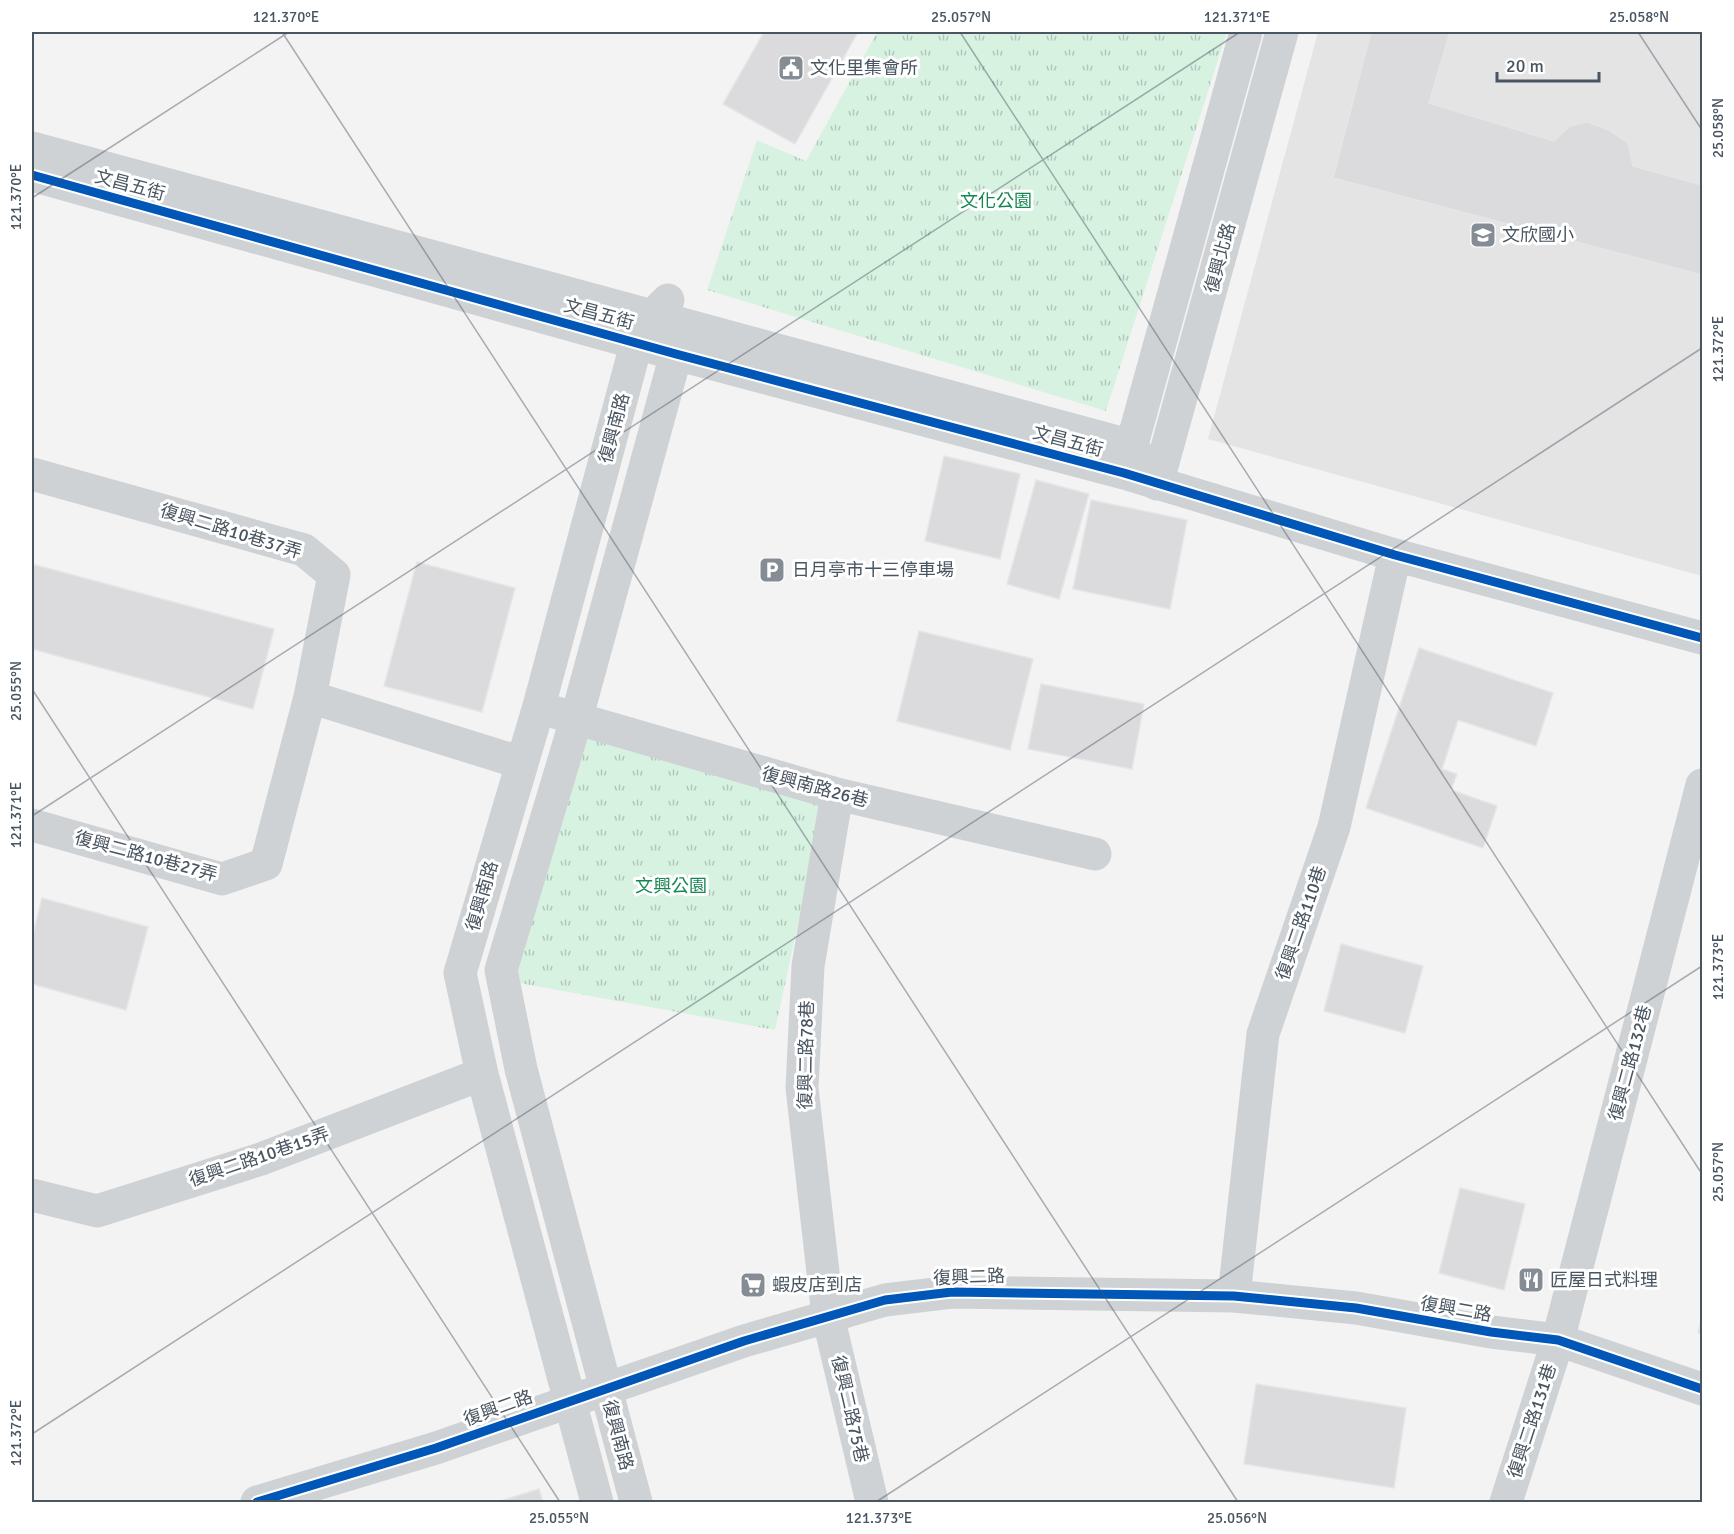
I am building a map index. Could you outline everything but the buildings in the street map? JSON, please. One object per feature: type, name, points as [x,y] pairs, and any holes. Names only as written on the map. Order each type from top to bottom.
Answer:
[{"type":"street","name":"復興北路","points":[[1128,459],[1246,32]]},
{"type":"street","name":"復興北路","points":[[1158,484],[1282,32]]},
{"type":"street","name":"文昌五街","points":[[32,148],[1128,459],[1158,484]]},
{"type":"street","name":"文昌五街","points":[[32,175],[663,328]]},
{"type":"street","name":"復興南路","points":[[597,1503],[482,1074],[460,973],[539,706],[663,328]]},
{"type":"street","name":"復興南路","points":[[636,1503],[521,1069],[501,970],[576,720],[663,328]]},
{"type":"street","name":"復興二路10巷37弄","points":[[32,474],[304,550],[334,575],[310,697]]},
{"type":"street","points":[[1158,484],[1395,555],[1702,638]]},
{"type":"street","name":"復興二路110巷","points":[[1234,1296],[1263,1035],[1334,826],[1395,555]]},
{"type":"street","points":[[310,697],[522,762]]},
{"type":"street","name":"復興二路10巷27弄","points":[[32,825],[222,879],[266,864],[310,697]]},
{"type":"street","name":"復興南路26巷","points":[[539,706],[576,720],[837,794],[1095,854]]},
{"type":"street","name":"復興二路132巷","points":[[1558,1341],[1702,786]]},
{"type":"street","name":"復興二路78巷","points":[[828,1317],[802,1088],[808,966],[837,794]]},
{"type":"street","name":"復興二路10巷15弄","points":[[32,1195],[96,1211],[261,1159],[482,1074]]},
{"type":"street","name":"復興二路","points":[[257,1503],[436,1448],[605,1387],[744,1341],[885,1300],[952,1292],[1234,1296],[1356,1308],[1491,1332],[1558,1341],[1702,1389]]},
{"type":"street","name":"復興二路75巷","points":[[828,1317],[872,1503]]},
{"type":"street","name":"復興二路131巷","points":[[1506,1503],[1558,1341]]},
{"type":"shaded area","name":"文欣國小","points":[[1318,32],[1702,32],[1702,576],[1208,439]]},
{"type":"green space","name":"文化公園","points":[[877,32],[1227,32],[1106,411],[707,290],[757,140],[806,161]]},
{"type":"green space","name":"文興公園","points":[[589,734],[824,805],[775,1030],[514,982]]},
{"type":"cycle path","points":[[32,175],[676,354],[1124,473],[1395,555],[1702,638]]},
{"type":"cycle path","points":[[257,1502],[436,1448],[744,1341],[885,1300],[952,1292],[1234,1296],[1356,1308],[1491,1332],[1558,1340],[1702,1389]]},
{"type":"place","name":"文化里集會所","points":[[791,68]]},
{"type":"place","name":"文欣國小","points":[[1483,235]]},
{"type":"place","name":"日月亭市十三停車場","points":[[772,570]]},
{"type":"place","name":"匠屋日式料理","points":[[1531,1280]]},
{"type":"place","name":"蝦皮店到店","points":[[753,1285]]}]
